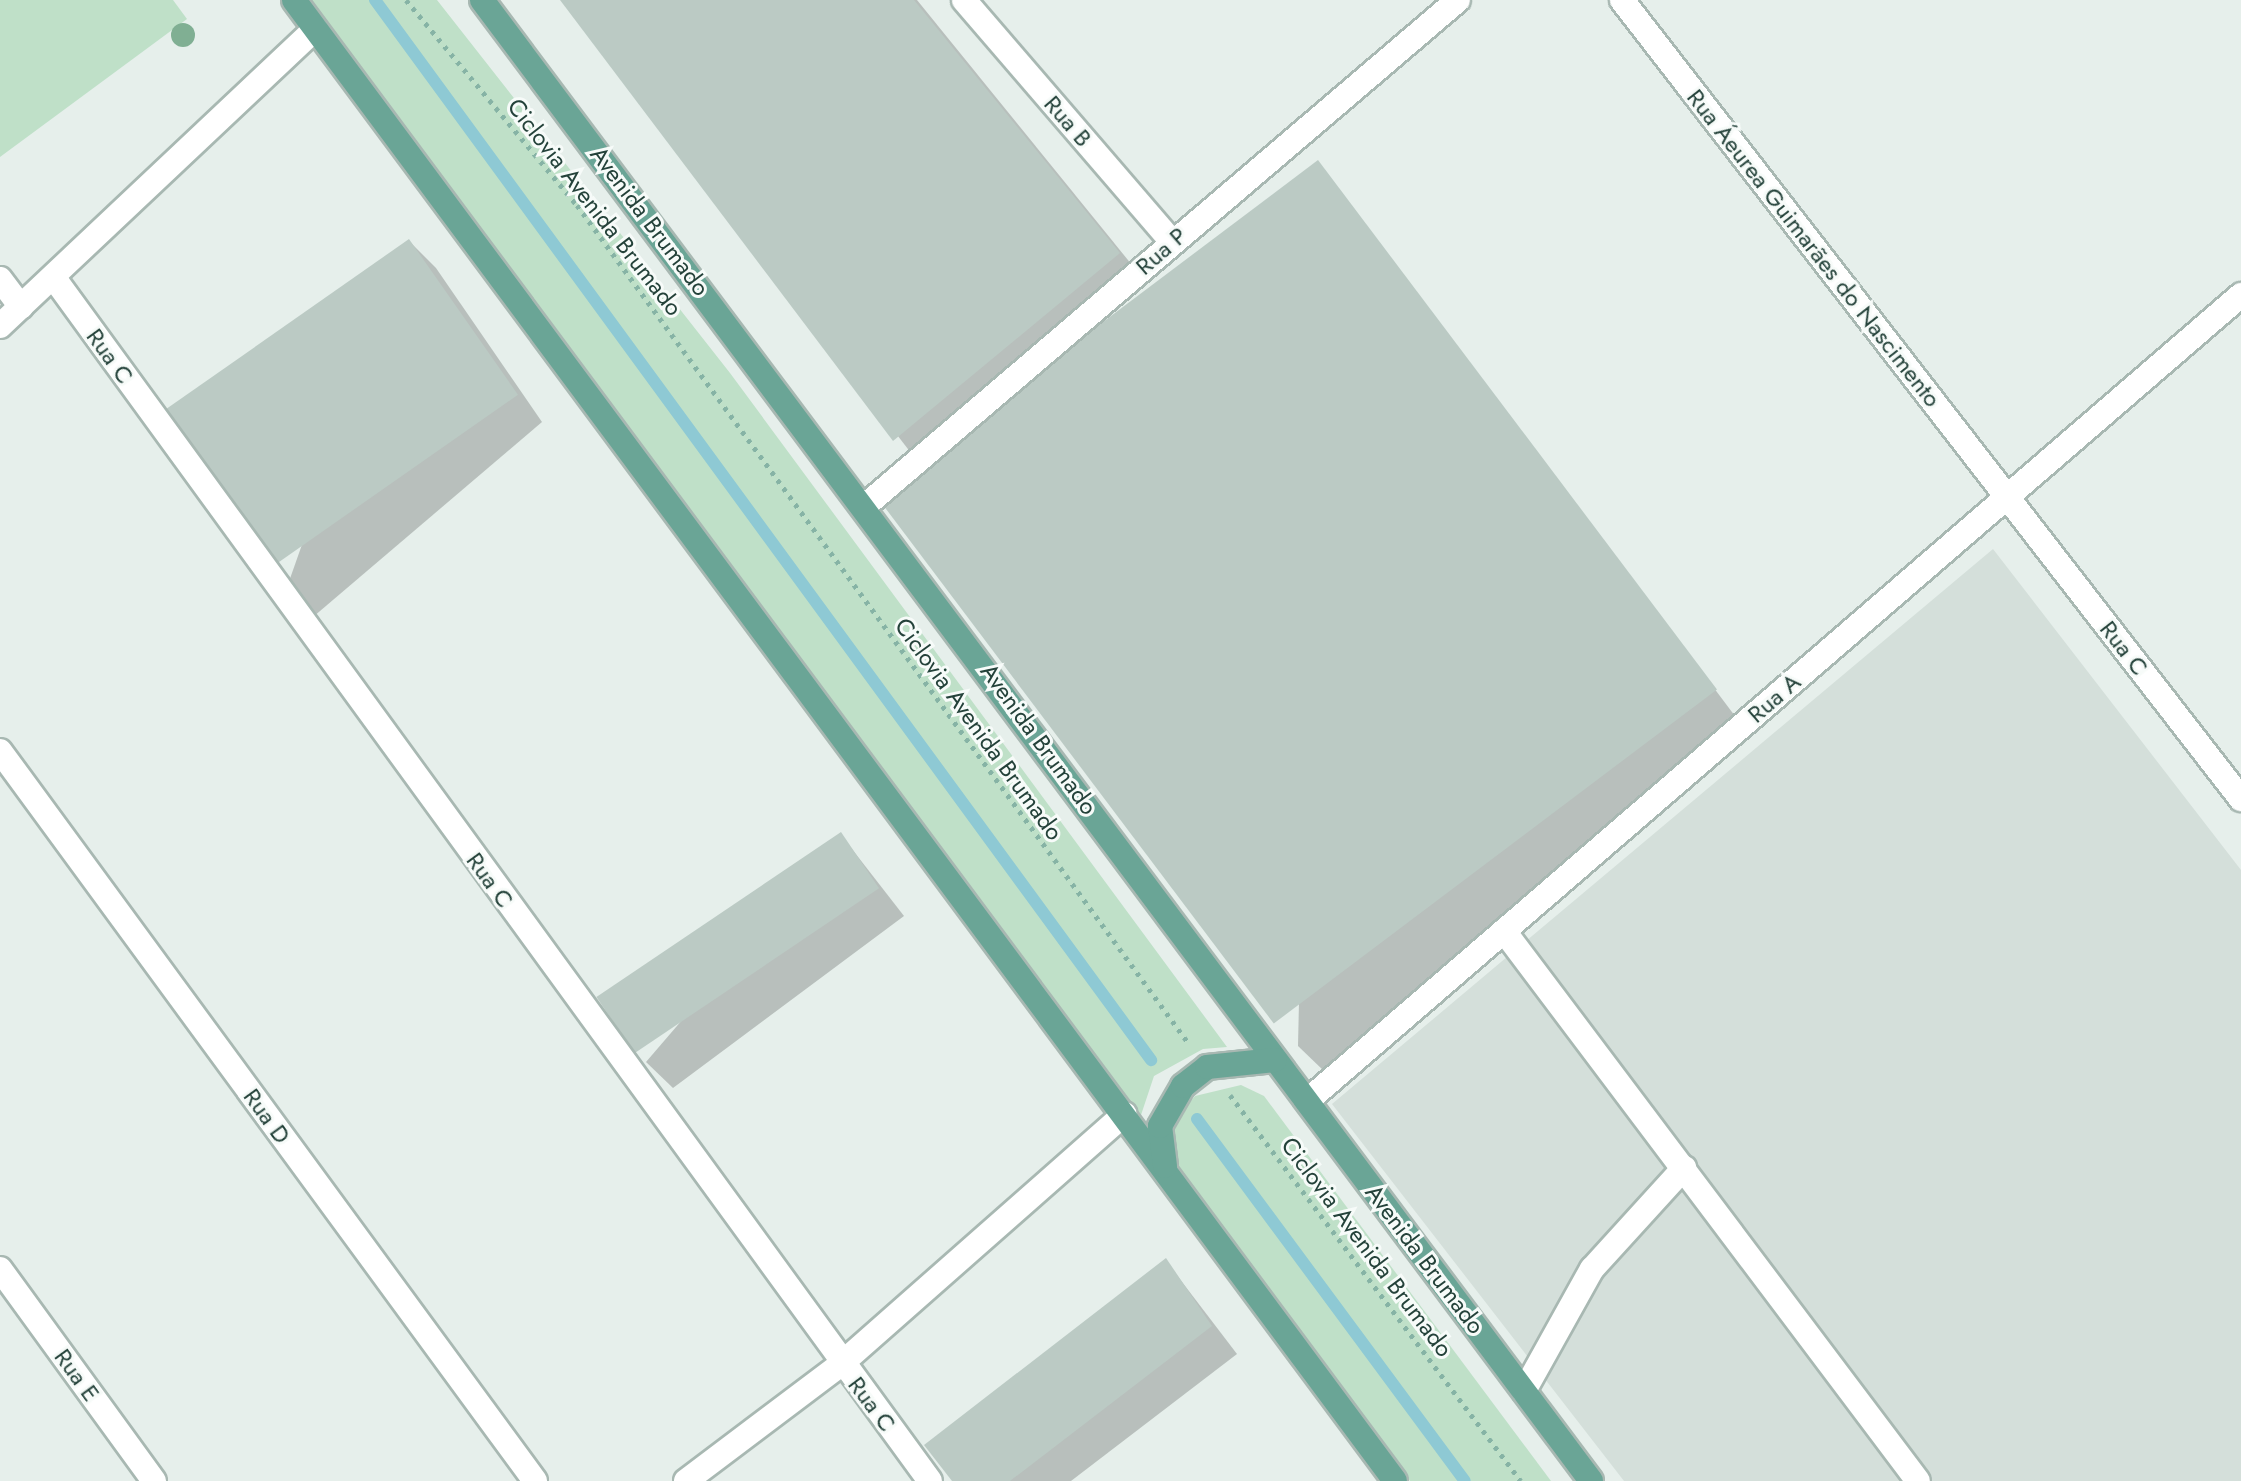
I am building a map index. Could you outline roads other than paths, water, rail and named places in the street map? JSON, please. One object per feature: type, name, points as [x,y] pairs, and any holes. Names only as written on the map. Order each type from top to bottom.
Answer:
[{"type":"main road","points":[[294,0],[1166,1169],[1391,1480]]},
{"type":"main road","name":"Avenida Brumado","points":[[482,0],[866,505],[1275,1060],[1591,1481]]},
{"type":"main road","points":[[1166,1169],[1165,1114],[1207,1067],[1275,1060]]},
{"type":"street","name":"Rua B","points":[[964,0],[1172,242]]},
{"type":"street","name":"Rua P","points":[[866,505],[1458,0]]},
{"type":"street","name":"Rua Áeurea Guimarães do Nascimento","points":[[1622,0],[2007,497]]},
{"type":"street","points":[[0,326],[315,29]]},
{"type":"street","name":"Rua C","points":[[54,278],[841,1364],[930,1481]]},
{"type":"street","points":[[0,279],[21,307]]},
{"type":"street","name":"Rua A","points":[[1307,1101],[2241,295]]},
{"type":"street","name":"Rua C","points":[[2007,497],[2241,799]]},
{"type":"street","name":"Rua D","points":[[0,751],[535,1481]]},
{"type":"street","points":[[1504,931],[1918,1481]]},
{"type":"street","points":[[686,1481],[841,1364],[1125,1114]]},
{"type":"street","points":[[1524,1391],[1592,1269],[1684,1168]]},
{"type":"street","name":"Rua E","points":[[0,1269],[154,1481]]},
{"type":"waterway","points":[[375,0],[1151,1060]]},
{"type":"waterway","points":[[1197,1119],[1465,1481]]}]
